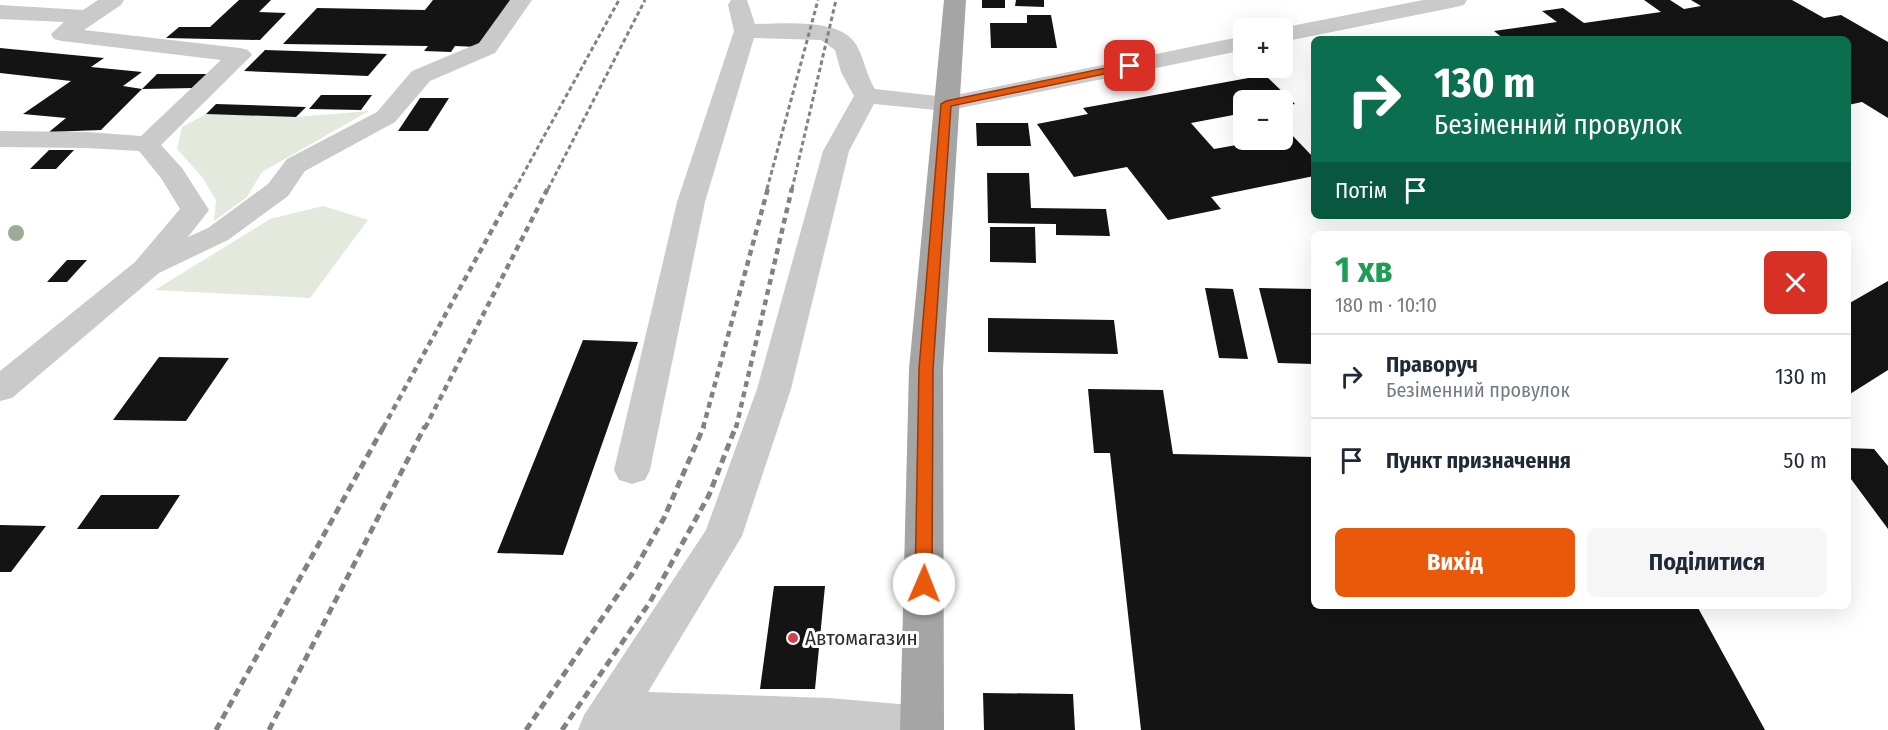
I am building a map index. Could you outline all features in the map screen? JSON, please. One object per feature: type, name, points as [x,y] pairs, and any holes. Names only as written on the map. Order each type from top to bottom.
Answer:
[{"type":"main road","points":[[922,728],[926,369],[955,0]]},
{"type":"street","points":[[0,139],[87,140],[147,144],[240,55],[62,34],[113,0]]},
{"type":"street","points":[[146,269],[218,234],[278,190],[296,165],[386,117],[421,76],[487,48],[521,0]]},
{"type":"street","points":[[1293,33],[1456,0]]},
{"type":"street","points":[[0,12],[87,17]]},
{"type":"street","points":[[632,470],[691,202],[742,18],[828,34],[846,47],[853,72],[866,96]]},
{"type":"street","points":[[866,96],[946,104],[1233,45]]},
{"type":"street","points":[[606,721],[723,536],[774,389],[836,151],[866,96]]},
{"type":"street","points":[[0,389],[146,269],[195,210],[172,174],[147,144]]},
{"type":"street","points":[[606,721],[829,719],[922,728]]},
{"type":"shaded area","points":[[369,111],[262,172],[247,197],[214,221],[216,200],[202,177],[177,149],[182,127],[206,114],[296,117]]},
{"type":"shaded area","points":[[323,206],[368,220],[310,298],[155,290],[270,219]]},
{"type":"building","points":[[239,0],[271,0],[259,12],[286,13],[260,40],[166,38],[179,27],[210,27]]},
{"type":"building","points":[[433,0],[511,0],[478,47],[455,46],[451,52],[424,51],[428,46],[283,44],[317,8],[425,10]]},
{"type":"building","points":[[982,0],[1005,0],[1005,8],[982,8]]},
{"type":"building","points":[[1016,0],[1044,0],[1044,7],[1015,6]]},
{"type":"building","points":[[1644,0],[1670,0],[1684,9],[1701,6],[1691,0],[1792,0],[1824,18],[1841,15],[1888,42],[1888,118],[1862,102],[1851,104],[1851,36],[1500,36],[1494,31],[1557,22],[1542,11],[1563,8],[1584,23],[1661,12]]},
{"type":"building","points":[[1027,15],[1051,15],[1057,48],[991,48],[990,23],[1027,23]]},
{"type":"building","points":[[0,48],[104,58],[91,67],[142,72],[123,86],[142,89],[101,130],[49,132],[66,118],[23,114],[71,81],[0,73]]},
{"type":"building","points":[[265,50],[387,54],[368,76],[244,71]]},
{"type":"building","points":[[157,74],[207,74],[194,88],[142,89]]},
{"type":"building","points":[[1248,78],[1268,78],[1281,90],[1233,90],[1233,115],[1191,123],[1214,149],[1233,146],[1233,150],[1293,150],[1293,136],[1311,155],[1311,177],[1211,197],[1221,209],[1168,220],[1127,167],[1074,177],[1037,124],[1088,114],[1083,108]]},
{"type":"building","points":[[321,95],[372,95],[361,110],[309,109]]},
{"type":"building","points":[[420,98],[449,98],[428,131],[398,131]]},
{"type":"building","points":[[216,104],[306,107],[296,117],[206,114]]},
{"type":"building","points":[[976,123],[1028,123],[1031,146],[977,146]]},
{"type":"building","points":[[49,150],[74,150],[56,169],[30,169]]},
{"type":"building","points":[[987,173],[1029,173],[1031,208],[1106,209],[1110,236],[1056,235],[1056,224],[988,223]]},
{"type":"building","points":[[990,227],[1035,227],[1036,263],[990,262]]},
{"type":"building","points":[[67,260],[87,260],[67,282],[47,282]]},
{"type":"building","points":[[1888,281],[1888,370],[1851,393],[1851,302]]},
{"type":"building","points":[[1205,288],[1233,289],[1248,359],[1219,358]]},
{"type":"building","points":[[1259,288],[1311,289],[1311,364],[1278,363]]},
{"type":"building","points":[[988,318],[1114,320],[1118,354],[988,352]]},
{"type":"building","points":[[583,340],[638,342],[563,555],[497,553]]},
{"type":"building","points":[[159,357],[229,358],[186,421],[113,420]]},
{"type":"building","points":[[1088,389],[1163,390],[1173,454],[1311,457],[1311,609],[1699,609],[1765,730],[1141,730],[1110,453],[1094,453]]},
{"type":"building","points":[[1851,448],[1874,449],[1888,466],[1888,529],[1851,479]]},
{"type":"building","points":[[101,495],[180,495],[158,529],[77,529]]},
{"type":"building","points":[[0,525],[46,526],[11,572],[0,572]]},
{"type":"building","name":"Автомагазин","points":[[774,586],[825,586],[815,689],[760,689]]},
{"type":"building","points":[[983,693],[1073,694],[1075,730],[984,730]]},
{"type":"railway","points":[[515,189],[619,0]]},
{"type":"railway","points":[[548,189],[645,0]]},
{"type":"railway","points":[[767,189],[818,0]]},
{"type":"railway","points":[[792,189],[836,0]]},
{"type":"railway","points":[[383,428],[515,188]]},
{"type":"railway","points":[[425,428],[548,188]]},
{"type":"railway","points":[[703,428],[768,188]]},
{"type":"railway","points":[[736,428],[792,188]]},
{"type":"railway","points":[[216,730],[384,426]]},
{"type":"railway","points":[[269,730],[425,426]]},
{"type":"railway","points":[[526,730],[632,574],[664,518],[704,426]]},
{"type":"railway","points":[[562,730],[650,602],[709,495],[736,426]]},
{"type":"place","name":"Автомагазин","points":[[793,638]]},
{"type":"route","points":[[924,584],[926,369],[946,104],[1130,66]]}]
